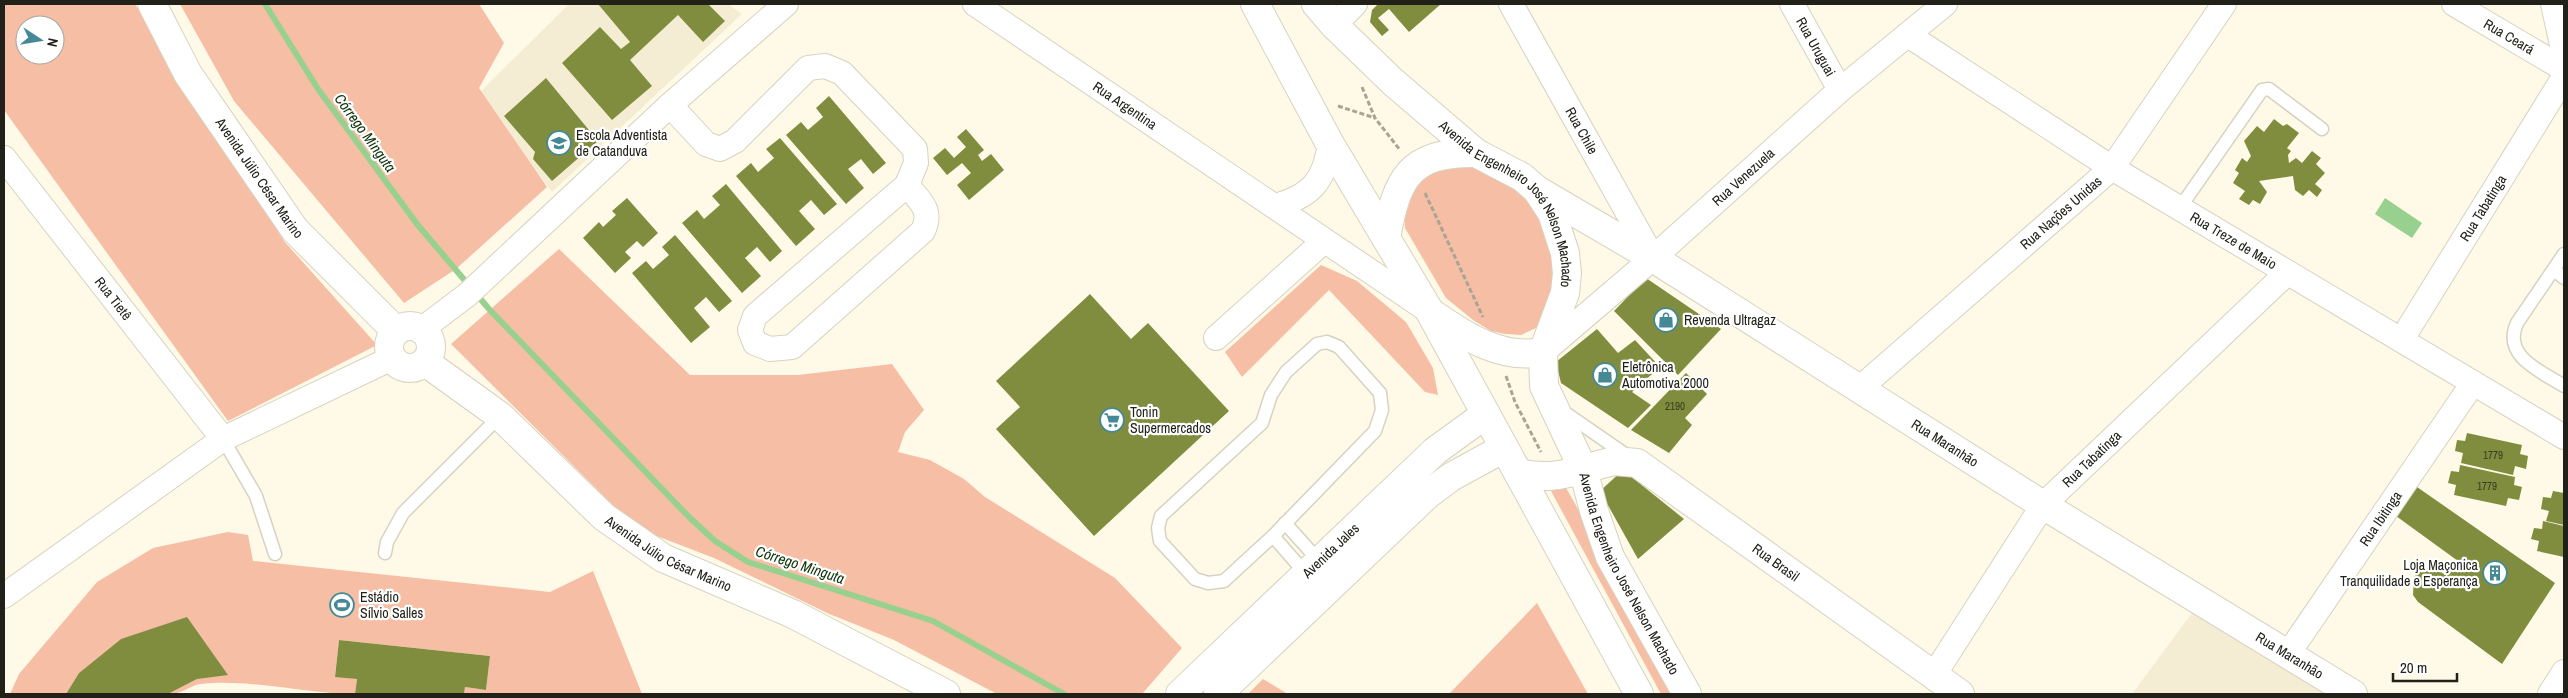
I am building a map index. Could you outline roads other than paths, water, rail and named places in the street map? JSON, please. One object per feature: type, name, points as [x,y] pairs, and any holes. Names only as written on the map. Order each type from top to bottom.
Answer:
[{"type":"street","name":"Avenida Júlio César Marino","points":[[152,4],[188,74],[295,230],[409,330]]},
{"type":"street","points":[[409,330],[429,336],[432,344],[431,354],[425,362],[417,367],[408,368],[399,365],[392,358],[389,348],[390,339],[409,330],[473,289],[670,105],[786,4]]},
{"type":"street","name":"Rua Argentina","points":[[975,4],[1430,312]]},
{"type":"street","points":[[1255,4],[1330,144],[1430,312],[1639,694]]},
{"type":"street","name":"Avenida Engenheiro José Nelson Machado","points":[[1316,4],[1334,25],[1393,82],[1476,153],[1522,176],[1537,190],[1552,213],[1561,236],[1567,273],[1565,293],[1544,352],[1543,379],[1552,404],[1583,469],[1594,511],[1610,557],[1687,694]]},
{"type":"street","points":[[1334,25],[1355,4]]},
{"type":"street","name":"Rua Chile","points":[[1511,4],[1653,258]]},
{"type":"street","name":"Rua Uruguai","points":[[1792,4],[1840,90]]},
{"type":"street","name":"Rua Venezuela","points":[[1544,352],[1653,258],[1840,90],[1945,4]]},
{"type":"street","name":"Rua Nações Unidas","points":[[1859,390],[2112,168],[2224,4]]},
{"type":"street","name":"Rua Ceará","points":[[2454,4],[2564,69]]},
{"type":"street","points":[[2553,4],[2564,54]]},
{"type":"street","name":"Rua Treze de Maio","points":[[1908,35],[2112,168],[2287,273],[2402,339],[2564,438]]},
{"type":"street","points":[[670,105],[706,144],[720,149],[735,141],[808,68],[825,66],[842,73],[915,149],[916,163],[907,184],[755,316],[750,330],[755,343],[770,349],[792,347],[923,231],[928,219],[926,210],[907,184]]},
{"type":"street","name":"Rua Tabatinga","points":[[2402,339],[2564,77]]},
{"type":"street","points":[[1275,206],[1297,200],[1315,186],[1326,167],[1330,144]]},
{"type":"street","points":[[1386,238],[1396,193],[1414,168],[1437,157],[1456,153],[1476,153]]},
{"type":"street","name":"Rua Tietê","points":[[7,168],[223,439]]},
{"type":"street","name":"Rua Maranhão","points":[[1537,190],[1653,258],[2043,505],[2353,694]]},
{"type":"street","points":[[1216,338],[1324,240]]},
{"type":"street","name":"Rua Tabatinga","points":[[1934,675],[2043,505],[2287,273]]},
{"type":"street","points":[[1430,312],[1460,333],[1498,350],[1529,355],[1544,352]]},
{"type":"street","points":[[4,596],[223,439],[392,358]]},
{"type":"street","name":"Avenida Júlio César Marino","points":[[425,362],[500,416],[604,517],[663,558],[792,614],[946,694]]},
{"type":"street","name":"Rua Ibitinga","points":[[2288,654],[2473,383]]},
{"type":"street","name":"Avenida Jales","points":[[1180,694],[1435,451],[1486,414]]},
{"type":"street","name":"Avenida Jales","points":[[1218,694],[1427,495],[1450,477],[1504,448]]},
{"type":"street","points":[[1518,473],[1537,477],[1554,477],[1614,461],[1637,463]]},
{"type":"street","name":"Rua Brasil","points":[[1637,463],[1960,694]]},
{"type":"street","points":[[2550,694],[2564,672]]},
{"type":"lane","points":[[2179,209],[2262,90],[2269,89],[2322,129]]},
{"type":"lane","points":[[2564,254],[2559,274],[2517,323],[2511,335],[2514,347],[2530,366],[2564,386]]},
{"type":"lane","points":[[1327,342],[1339,347],[1380,393],[1382,410],[1375,431],[1273,536],[1224,581],[1208,584],[1195,579],[1160,541],[1158,528],[1161,516],[1262,423],[1271,395],[1286,372],[1317,344],[1327,342]]},
{"type":"lane","points":[[1552,404],[1637,463]]},
{"type":"lane","points":[[385,553],[387,542],[403,513],[500,416]]},
{"type":"lane","points":[[223,439],[256,496],[275,554]]},
{"type":"lane","points":[[1285,523],[1312,568]]},
{"type":"lane","points":[[1273,536],[1312,568]]},
{"type":"waterway","name":"Córrego Minguta","points":[[265,4],[318,89],[417,224],[489,309],[689,517],[715,541],[748,562],[933,621],[1064,694]]},
{"type":"place","name":"Escola Adventista de Catanduva","points":[[559,143]]},
{"type":"place","name":"Revenda Ultragaz","points":[[1666,320]]},
{"type":"place","name":"Eletrônica Automotiva 2000","points":[[1605,375]]},
{"type":"place","name":"Tonin Supermercados","points":[[1112,420]]},
{"type":"place","name":"Loja Maçonica Tranquilidade e Esperança","points":[[2495,573]]},
{"type":"place","name":"Estádio Sílvio Salles","points":[[342,605]]}]
